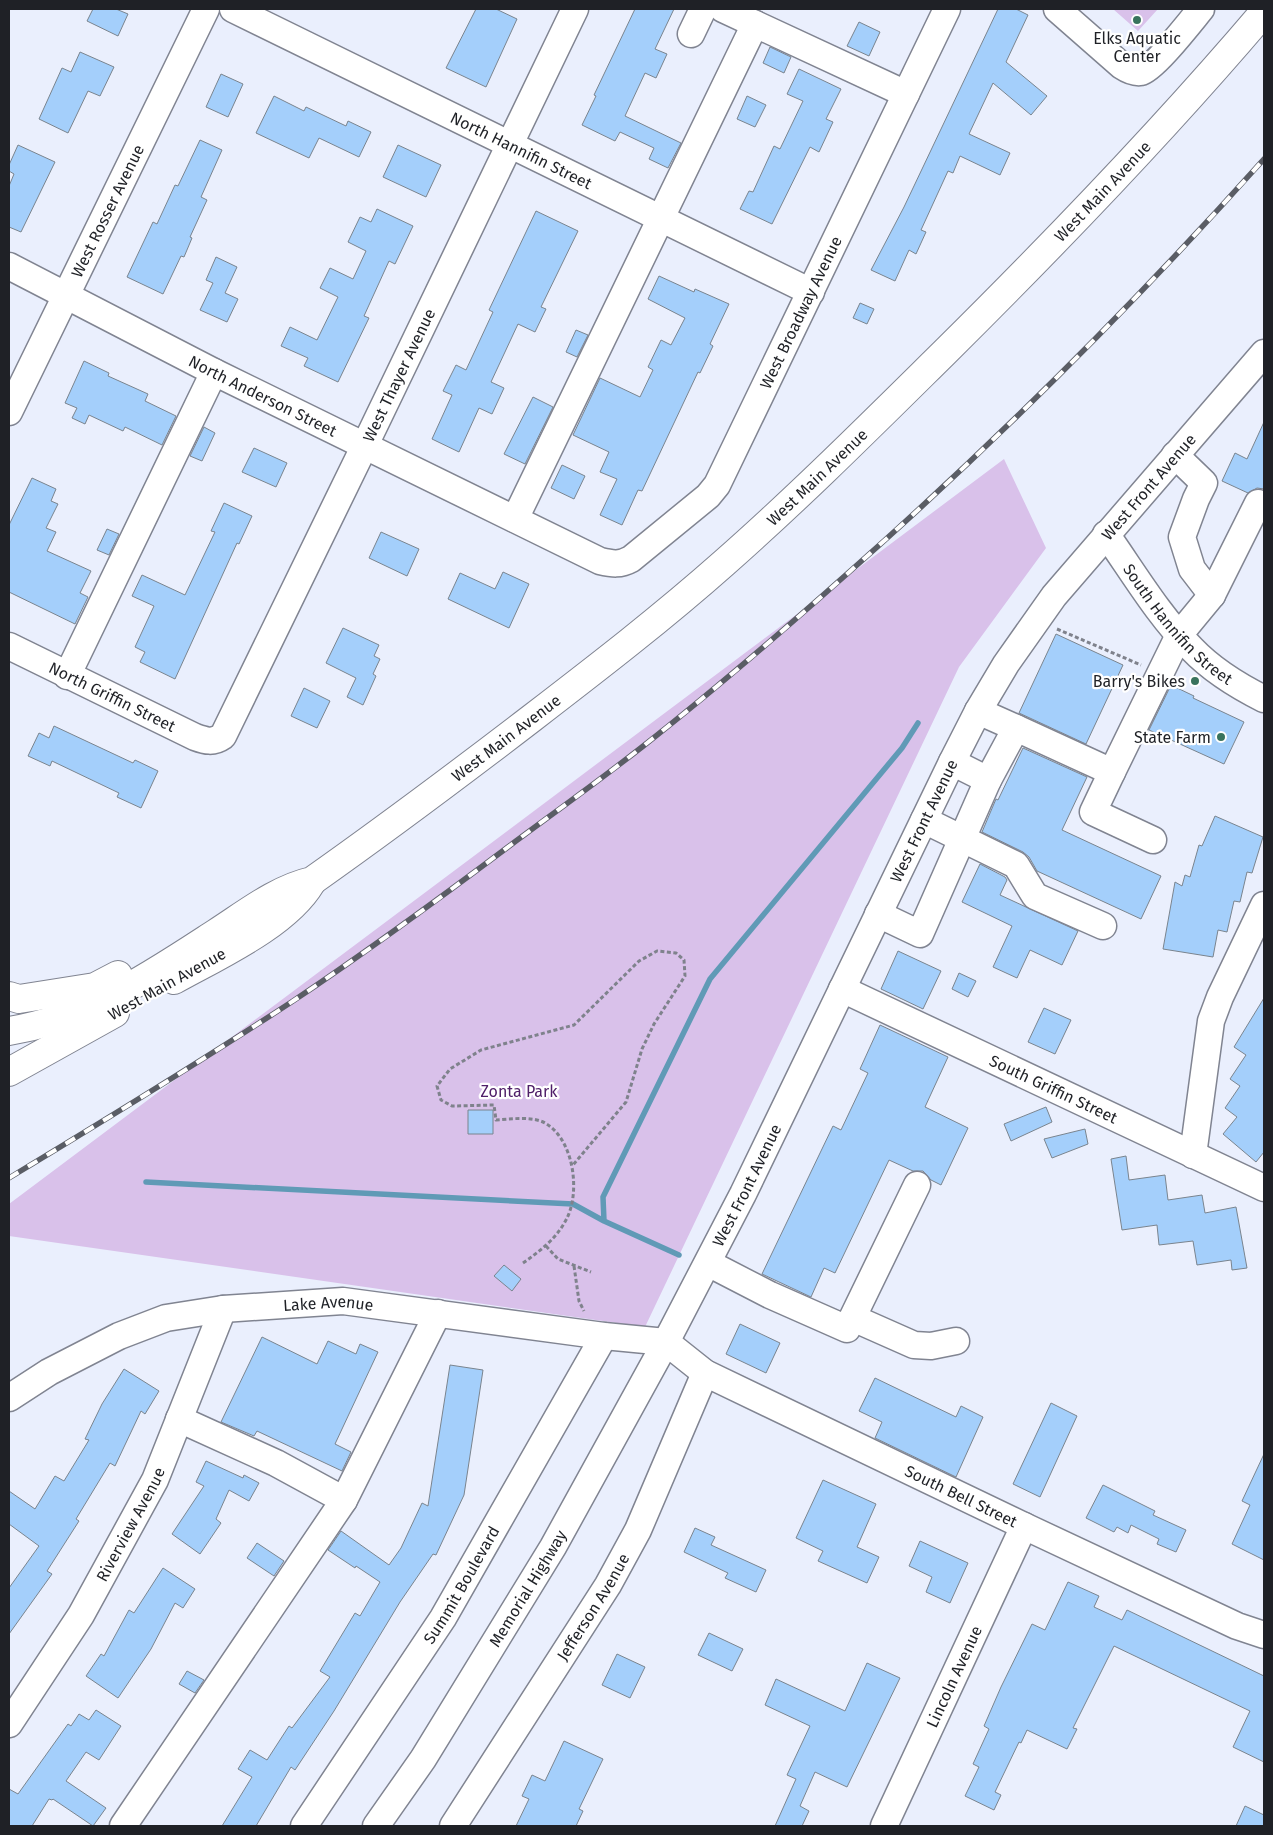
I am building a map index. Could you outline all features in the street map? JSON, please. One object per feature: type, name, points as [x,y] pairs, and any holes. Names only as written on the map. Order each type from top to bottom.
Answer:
[{"type":"main road","name":"West Main Avenue","points":[[9,1031],[60,1018],[125,991],[282,891],[312,880],[410,812],[621,650],[765,526],[1011,287],[1140,151],[1264,12]]},
{"type":"main road","name":"West Main Avenue","points":[[9,1072],[242,942],[293,906],[306,891],[312,880]]},
{"type":"main road","points":[[9,996],[19,999],[94,987],[198,934],[239,918]]},
{"type":"street","name":"West Rosser Avenue","points":[[9,412],[206,9]]},
{"type":"street","name":"North Hannifin Street","points":[[233,9],[811,292]]},
{"type":"street","name":"West Thayer Avenue","points":[[217,740],[223,736],[233,718],[575,9]]},
{"type":"street","points":[[691,34],[703,9]]},
{"type":"street","points":[[723,9],[906,94]]},
{"type":"street","name":"West Broadway Avenue","points":[[600,561],[622,564],[631,559],[708,496],[717,486],[948,9]]},
{"type":"street","points":[[1057,9],[1122,66],[1128,70],[1140,72],[1151,66],[1201,9]]},
{"type":"street","points":[[515,519],[755,24]]},
{"type":"street","name":"North Anderson Street","points":[[9,266],[214,372],[600,561]]},
{"type":"street","name":"West Front Avenue","points":[[666,1342],[708,1263],[952,762],[978,711],[1006,664],[1038,616],[1106,534],[1264,353]]},
{"type":"street","points":[[67,676],[214,372]]},
{"type":"street","points":[[1175,456],[1204,483],[1182,537],[1192,569],[1212,595]]},
{"type":"street","points":[[1152,840],[1093,812],[1179,635],[1212,595],[1258,503]]},
{"type":"street","name":"South Hannifin Street","points":[[1106,534],[1179,635],[1219,672],[1264,699]]},
{"type":"street","name":"North Griffin Street","points":[[9,646],[195,737],[211,741],[217,740]]},
{"type":"street","points":[[978,711],[1112,772]]},
{"type":"street","points":[[878,914],[920,934],[988,780],[1016,728]]},
{"type":"street","points":[[952,762],[988,780]]},
{"type":"street","points":[[924,820],[1016,865],[1035,896],[1103,926]]},
{"type":"street","points":[[1193,1155],[1211,1020],[1264,905]]},
{"type":"street","name":"South Griffin Street","points":[[842,989],[1264,1188]]},
{"type":"street","points":[[708,1263],[770,1296],[847,1329],[917,1185]]},
{"type":"street","name":"Lake Avenue","points":[[14,1395],[49,1372],[119,1336],[166,1318],[223,1309],[343,1301],[604,1336],[666,1342]]},
{"type":"street","name":"Riverview Avenue","points":[[9,1724],[81,1616],[155,1480],[223,1309]]},
{"type":"street","points":[[123,1826],[344,1500],[438,1313]]},
{"type":"street","points":[[853,1318],[914,1345],[931,1346],[956,1341]]},
{"type":"street","name":"Summit Boulevard","points":[[304,1826],[443,1618],[604,1336]]},
{"type":"street","name":"South Bell Street","points":[[666,1342],[705,1373],[1237,1626],[1264,1635]]},
{"type":"street","name":"Memorial Highway","points":[[376,1826],[423,1759],[553,1547],[666,1342]]},
{"type":"street","name":"Jefferson Avenue","points":[[453,1826],[608,1585],[638,1530],[705,1373]]},
{"type":"street","points":[[9,1418],[14,1395]]},
{"type":"street","points":[[179,1419],[276,1463],[344,1500]]},
{"type":"street","name":"Lincoln Avenue","points":[[884,1826],[1024,1526]]},
{"type":"path","points":[[1038,616],[1058,630],[1144,666]]},
{"type":"path","points":[[523,1263],[546,1246],[556,1235],[567,1219],[575,1193],[573,1165],[558,1133],[544,1122],[519,1118],[496,1120],[494,1105],[452,1106],[441,1100],[437,1086],[450,1069],[481,1050],[574,1025],[639,961],[657,951],[676,952],[684,960],[685,976],[654,1024],[642,1049],[626,1102],[573,1165]]},
{"type":"path","points":[[546,1246],[558,1259],[591,1272]]},
{"type":"path","points":[[574,1266],[580,1301],[586,1314]]},
{"type":"green space","name":"Elks Aquatic Center","points":[[1113,9],[1158,9],[1138,31]]},
{"type":"green space","name":"Zonta Park","points":[[1004,459],[1046,548],[959,667],[645,1327],[9,1236],[9,1204]]},
{"type":"building","points":[[93,9],[116,9],[128,14],[118,36],[87,21]]},
{"type":"building","points":[[476,9],[496,9],[517,19],[486,87],[446,68]]},
{"type":"building","points":[[635,9],[674,9],[655,49],[667,54],[656,78],[645,73],[625,116],[681,143],[668,168],[649,159],[654,148],[620,132],[615,141],[582,125],[596,96],[594,95]]},
{"type":"building","points":[[998,9],[1016,9],[1028,15],[1006,62],[1047,96],[1031,115],[993,83],[969,134],[1010,153],[1000,175],[960,156],[953,173],[948,171],[921,230],[926,232],[916,254],[909,250],[895,281],[871,270],[904,207]]},
{"type":"building","points":[[859,22],[880,32],[869,56],[847,46]]},
{"type":"building","points":[[770,47],[791,57],[784,73],[763,63]]},
{"type":"building","points":[[80,52],[114,67],[100,96],[88,91],[68,133],[39,119],[62,68],[71,72]]},
{"type":"building","points":[[799,69],[841,89],[826,119],[833,122],[819,152],[810,147],[772,224],[740,209],[749,191],[753,192],[774,146],[780,149],[803,101],[787,94]]},
{"type":"building","points":[[221,74],[243,84],[228,117],[206,107]]},
{"type":"building","points":[[274,96],[304,111],[306,107],[346,126],[348,121],[371,132],[359,157],[319,138],[309,158],[256,133]]},
{"type":"building","points":[[747,96],[766,105],[755,127],[737,119]]},
{"type":"building","points":[[200,140],[222,150],[201,197],[207,200],[190,237],[192,238],[184,257],[181,256],[163,294],[127,277],[153,222],[157,224],[175,185],[178,186]]},
{"type":"building","points":[[18,145],[55,162],[21,232],[9,227],[9,186],[14,174],[9,171],[9,165]]},
{"type":"building","points":[[398,145],[441,165],[426,197],[383,177]]},
{"type":"building","points":[[377,209],[413,226],[395,264],[389,261],[364,316],[369,318],[338,382],[304,366],[308,358],[281,346],[290,327],[317,340],[338,297],[320,288],[330,268],[353,279],[366,251],[348,242],[360,217],[371,222]]},
{"type":"building","points":[[536,211],[578,231],[541,307],[546,309],[535,332],[518,324],[491,382],[504,388],[492,414],[479,408],[459,452],[432,439],[452,395],[443,391],[456,365],[466,370],[493,312],[489,310]]},
{"type":"building","points":[[216,257],[237,267],[225,293],[238,299],[227,322],[200,310],[213,283],[206,280]]},
{"type":"building","points":[[659,276],[694,292],[695,289],[729,304],[710,344],[713,346],[700,373],[698,372],[642,491],[638,490],[622,525],[600,515],[617,479],[600,472],[609,452],[573,435],[600,378],[640,397],[653,370],[648,367],[661,340],[671,345],[685,318],[648,299]]},
{"type":"building","points":[[860,303],[874,309],[867,324],[853,318]]},
{"type":"building","points":[[576,330],[588,335],[577,357],[566,352]]},
{"type":"building","points":[[84,361],[109,373],[108,376],[148,394],[145,401],[176,416],[162,445],[125,427],[123,431],[89,415],[85,424],[72,418],[77,408],[65,403]]},
{"type":"building","points":[[533,397],[553,407],[525,464],[504,454]]},
{"type":"building","points":[[1264,422],[1264,489],[1257,488],[1248,493],[1222,481],[1235,453],[1247,459]]},
{"type":"building","points":[[204,427],[215,433],[202,461],[190,456]]},
{"type":"building","points":[[254,448],[287,463],[276,487],[242,472]]},
{"type":"building","points":[[562,465],[585,476],[574,499],[551,488]]},
{"type":"building","points":[[32,478],[56,489],[51,501],[58,504],[46,528],[56,532],[47,551],[91,571],[80,593],[88,597],[75,624],[9,592],[9,525]]},
{"type":"building","points":[[224,503],[252,516],[239,544],[237,543],[175,679],[140,662],[145,652],[135,647],[154,606],[132,596],[142,575],[185,595],[215,532],[211,531]]},
{"type":"building","points":[[107,529],[119,534],[109,555],[97,550]]},
{"type":"building","points":[[381,532],[419,549],[407,576],[369,558]]},
{"type":"building","points":[[503,572],[529,584],[509,628],[448,599],[460,573],[495,589]]},
{"type":"building","points":[[343,628],[379,645],[374,656],[380,659],[373,674],[376,676],[363,705],[347,697],[356,678],[326,663]]},
{"type":"building","points":[[1056,634],[1123,665],[1086,744],[1019,713]]},
{"type":"building","points":[[1171,685],[1194,696],[1193,698],[1244,722],[1224,764],[1149,730]]},
{"type":"building","points":[[304,688],[330,701],[317,728],[291,716]]},
{"type":"building","points":[[54,726],[133,763],[135,760],[158,771],[141,808],[117,797],[119,793],[52,761],[50,766],[28,756],[39,733],[49,738]]},
{"type":"building","points":[[1023,748],[1087,777],[1062,830],[1161,876],[1141,919],[1037,871],[1029,857],[1023,852],[982,832],[996,799],[998,800]]},
{"type":"building","points":[[1215,816],[1263,837],[1252,873],[1247,872],[1240,902],[1234,901],[1227,932],[1218,930],[1213,957],[1163,949],[1175,882],[1182,886],[1185,875],[1190,877],[1199,845],[1202,846]]},
{"type":"building","points":[[980,864],[1005,877],[1007,880],[1000,895],[1078,931],[1062,965],[1030,950],[1017,978],[993,967],[1012,926],[962,902]]},
{"type":"building","points":[[898,951],[941,971],[923,1009],[881,989]]},
{"type":"building","points":[[959,973],[976,981],[968,997],[952,989]]},
{"type":"building","points":[[1264,998],[1264,1152],[1256,1162],[1223,1134],[1237,1117],[1225,1108],[1240,1086],[1230,1079],[1246,1055],[1234,1047]]},
{"type":"building","points":[[1044,1008],[1071,1020],[1055,1054],[1028,1042]]},
{"type":"building","points":[[880,1025],[948,1057],[925,1107],[968,1128],[941,1185],[931,1180],[923,1171],[913,1171],[889,1160],[835,1273],[824,1268],[811,1297],[762,1274],[833,1126],[841,1130],[868,1073],[860,1069]]},
{"type":"building","points":[[1046,1107],[1052,1122],[1011,1141],[1004,1124]]},
{"type":"building","points":[[468,1110],[493,1110],[493,1134],[468,1134]]},
{"type":"building","points":[[1085,1129],[1088,1144],[1052,1158],[1044,1139]]},
{"type":"building","points":[[1126,1156],[1129,1180],[1165,1175],[1168,1200],[1202,1195],[1205,1213],[1236,1207],[1247,1268],[1232,1270],[1231,1260],[1197,1265],[1193,1241],[1159,1245],[1157,1225],[1122,1230],[1111,1159]]},
{"type":"building","points":[[504,1265],[521,1279],[512,1291],[494,1276]]},
{"type":"building","points":[[740,1324],[780,1343],[766,1373],[726,1354]]},
{"type":"building","points":[[262,1337],[317,1364],[328,1341],[356,1354],[360,1344],[378,1352],[335,1444],[351,1452],[342,1471],[257,1431],[254,1436],[221,1422]]},
{"type":"building","points":[[450,1365],[483,1370],[464,1495],[436,1555],[433,1554],[400,1602],[334,1711],[295,1770],[291,1767],[256,1826],[222,1826],[252,1777],[238,1769],[250,1750],[267,1760],[289,1726],[292,1728],[330,1677],[320,1671],[355,1613],[360,1616],[380,1582],[328,1550],[341,1531],[389,1565],[401,1548],[422,1503],[428,1506]]},
{"type":"building","points":[[124,1369],[159,1391],[145,1414],[141,1411],[115,1466],[110,1463],[76,1519],[79,1521],[47,1571],[52,1574],[9,1634],[9,1588],[39,1546],[9,1524],[9,1491],[35,1509],[55,1476],[64,1481],[89,1440],[85,1439],[102,1404]]},
{"type":"building","points":[[875,1378],[956,1417],[961,1406],[983,1417],[956,1477],[875,1438],[882,1422],[859,1411]]},
{"type":"building","points":[[1051,1403],[1077,1416],[1040,1497],[1013,1484]]},
{"type":"building","points":[[1264,1454],[1264,1560],[1232,1544],[1250,1505],[1242,1501]]},
{"type":"building","points":[[206,1461],[243,1478],[244,1475],[259,1483],[249,1501],[229,1490],[216,1519],[221,1523],[200,1554],[172,1534],[204,1486],[196,1482]]},
{"type":"building","points":[[823,1480],[876,1504],[857,1547],[879,1557],[867,1583],[818,1561],[823,1551],[796,1538]]},
{"type":"building","points":[[1103,1485],[1155,1511],[1153,1515],[1186,1530],[1176,1552],[1157,1544],[1159,1539],[1131,1525],[1128,1533],[1117,1527],[1114,1532],[1086,1518]]},
{"type":"building","points":[[695,1528],[715,1537],[711,1545],[766,1570],[756,1592],[725,1578],[728,1573],[684,1552]]},
{"type":"building","points":[[920,1541],[968,1563],[950,1603],[926,1592],[932,1577],[909,1566]]},
{"type":"building","points":[[257,1543],[284,1561],[274,1576],[247,1558]]},
{"type":"building","points":[[163,1568],[195,1589],[183,1608],[175,1603],[151,1649],[118,1698],[86,1676],[101,1654],[104,1656],[129,1610],[134,1613]]},
{"type":"building","points":[[1068,1582],[1099,1596],[1094,1607],[1122,1620],[1127,1610],[1264,1676],[1264,1762],[1233,1747],[1250,1711],[1114,1646],[1073,1728],[1077,1729],[1067,1749],[1027,1730],[1021,1743],[1019,1742],[995,1792],[1001,1795],[994,1810],[965,1796],[979,1767],[973,1764],[989,1729],[984,1726],[1001,1687],[1032,1624],[1045,1630]]},
{"type":"building","points":[[709,1633],[743,1649],[732,1671],[698,1655]]},
{"type":"building","points":[[617,1654],[645,1667],[630,1698],[602,1685]]},
{"type":"building","points":[[867,1663],[900,1678],[847,1787],[815,1772],[800,1806],[809,1811],[802,1826],[775,1826],[796,1779],[787,1775],[810,1726],[765,1705],[776,1679],[845,1711]]},
{"type":"building","points":[[187,1671],[204,1680],[195,1693],[179,1684]]},
{"type":"building","points":[[96,1710],[121,1726],[99,1760],[86,1752],[66,1781],[106,1808],[93,1826],[53,1799],[49,1799],[32,1826],[9,1826],[9,1789],[18,1794],[68,1724],[71,1726],[79,1714],[89,1720]]},
{"type":"building","points":[[564,1741],[603,1759],[579,1809],[583,1811],[576,1826],[516,1826],[529,1799],[522,1796],[532,1775],[545,1781]]},
{"type":"building","points":[[1245,1806],[1264,1815],[1264,1826],[1236,1826]]},
{"type":"waterway","points":[[679,1255],[604,1221],[603,1197],[710,979],[902,748],[918,723]]},
{"type":"waterway","points":[[146,1182],[573,1204],[604,1221]]},
{"type":"railway","points":[[9,1178],[188,1069],[321,982],[376,944],[610,772],[673,722],[826,593],[935,495],[1079,355],[1173,258],[1264,159]]},
{"type":"place","name":"Elks Aquatic Center","points":[[1137,20]]},
{"type":"place","name":"Barry's Bikes","points":[[1195,681]]},
{"type":"place","name":"State Farm","points":[[1221,737]]}]
